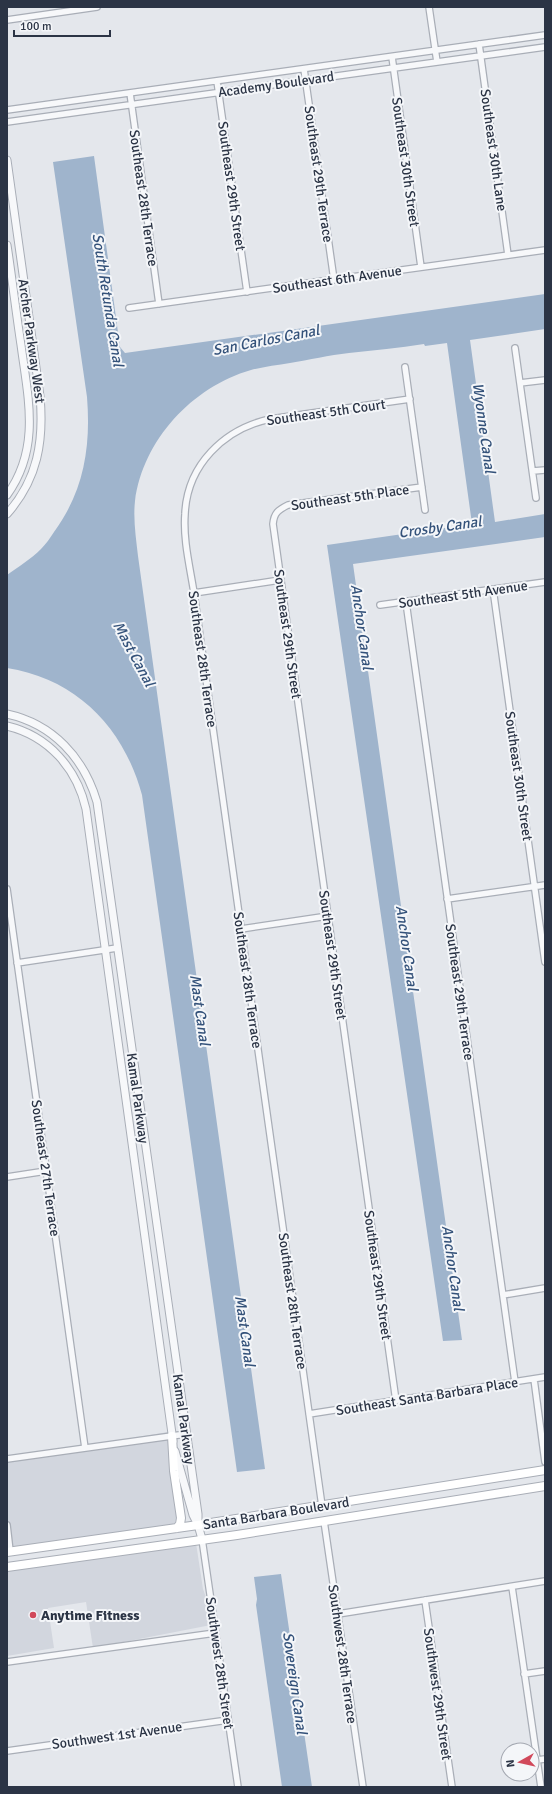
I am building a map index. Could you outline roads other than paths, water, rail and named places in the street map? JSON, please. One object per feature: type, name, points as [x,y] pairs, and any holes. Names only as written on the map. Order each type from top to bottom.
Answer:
[{"type":"main road","points":[[172,1436],[174,1471],[181,1515],[180,1524],[177,1528]]},
{"type":"main road","name":"Santa Barbara Boulevard","points":[[9,1551],[198,1525],[545,1470]]},
{"type":"main road","name":"Santa Barbara Boulevard","points":[[7,1567],[202,1540],[545,1486]]},
{"type":"street","points":[[7,20],[97,7]]},
{"type":"street","points":[[429,7],[437,62]]},
{"type":"street","name":"Academy Boulevard","points":[[7,110],[545,35]]},
{"type":"street","name":"Southeast 30th Lane","points":[[479,44],[508,255]]},
{"type":"street","name":"Academy Boulevard","points":[[7,122],[545,47]]},
{"type":"street","name":"Southeast 30th Street","points":[[392,56],[421,267]]},
{"type":"street","name":"Southeast 29th Terrace","points":[[304,69],[334,280]]},
{"type":"street","name":"Southeast 29th Street","points":[[217,81],[247,292]]},
{"type":"street","name":"Southeast 28th Terrace","points":[[130,93],[159,304]]},
{"type":"street","name":"Archer Parkway West","points":[[7,160],[40,396],[42,429],[38,454],[33,470],[22,494],[7,514]]},
{"type":"street","name":"Archer Parkway West","points":[[7,245],[28,389],[30,424],[25,458],[16,480],[7,495]]},
{"type":"street","name":"Southeast 6th Avenue","points":[[129,308],[545,250]]},
{"type":"street","points":[[515,348],[536,498]]},
{"type":"street","points":[[405,367],[425,510]]},
{"type":"street","points":[[520,383],[545,380]]},
{"type":"street","name":"Southeast 5th Court","points":[[206,458],[226,437],[261,421],[410,399]]},
{"type":"street","name":"Southeast 28th Terrace","points":[[206,458],[192,481],[185,513],[185,529],[322,1506]]},
{"type":"street","points":[[532,471],[545,470]]},
{"type":"street","name":"Southeast 5th Place","points":[[278,510],[288,505],[422,487]]},
{"type":"street","name":"Southeast 29th Street","points":[[278,510],[274,517],[273,524],[280,580],[396,1401]]},
{"type":"street","points":[[194,593],[280,580]]},
{"type":"street","name":"Southeast 5th Avenue","points":[[380,605],[545,582]]},
{"type":"street","name":"Southeast 30th Street","points":[[492,589],[545,962]]},
{"type":"street","name":"Southeast 29th Terrace","points":[[406,602],[515,1382]]},
{"type":"street","name":"Kamal Parkway","points":[[7,714],[29,720],[56,737],[72,753],[89,779],[96,802],[198,1514],[198,1525]]},
{"type":"street","name":"Kamal Parkway","points":[[7,726],[34,736],[52,749],[67,765],[78,782],[86,810],[172,1436],[180,1471],[202,1540]]},
{"type":"street","points":[[447,899],[545,885]]},
{"type":"street","name":"Southeast 27th Terrace","points":[[7,889],[85,1448]]},
{"type":"street","points":[[241,928],[328,916]]},
{"type":"street","points":[[17,963],[117,948]]},
{"type":"street","points":[[7,1177],[46,1171]]},
{"type":"street","points":[[503,1295],[545,1288]]},
{"type":"street","name":"Southeast Santa Barbara Place","points":[[309,1414],[545,1377]]},
{"type":"street","points":[[534,1379],[545,1462]]},
{"type":"street","points":[[7,1459],[186,1434]]},
{"type":"street","name":"Southwest 28th Terrace","points":[[324,1521],[363,1787]]},
{"type":"street","points":[[7,1525],[9,1551]]},
{"type":"street","name":"Southwest 28th Street","points":[[202,1540],[238,1787]]},
{"type":"street","points":[[338,1614],[545,1581]]},
{"type":"street","points":[[512,1587],[534,1742]]},
{"type":"street","name":"Southwest 29th Street","points":[[425,1600],[452,1787]]},
{"type":"street","points":[[7,1662],[215,1633]]},
{"type":"street","points":[[524,1674],[545,1670]]},
{"type":"street","name":"Southwest 1st Avenue","points":[[7,1751],[228,1720]]},
{"type":"water","points":[[94,156],[120,347],[125,353],[545,294],[545,329],[470,340],[495,522],[545,514],[545,537],[353,564],[462,1340],[443,1341],[327,545],[472,524],[447,343],[425,346],[424,344],[334,355],[251,370],[229,378],[209,389],[190,403],[174,419],[160,437],[148,457],[140,479],[134,508],[138,556],[265,1469],[237,1472],[142,795],[134,771],[123,748],[110,728],[94,710],[76,695],[55,683],[32,674],[7,668],[7,575],[29,560],[41,549],[64,516],[79,484],[86,451],[88,433],[87,397],[53,162]]},
{"type":"water","name":"Sovereign Canal","points":[[281,1574],[312,1787],[282,1787],[256,1605],[257,1599],[254,1577]]},
{"type":"place","name":"Anytime Fitness","points":[[33,1615]]},
{"type":"water label","name":"South Retunda Canal","points":[[108,300]]},
{"type":"water label","name":"San Carlos Canal","points":[[266,340]]},
{"type":"water label","name":"Wyonne Canal","points":[[484,428]]},
{"type":"water label","name":"Crosby Canal","points":[[440,527]]},
{"type":"water label","name":"Anchor Canal","points":[[362,627]]},
{"type":"water label","name":"Mast Canal","points":[[134,654]]},
{"type":"water label","name":"Anchor Canal","points":[[407,948]]},
{"type":"water label","name":"Mast Canal","points":[[200,1010]]},
{"type":"water label","name":"Anchor Canal","points":[[453,1268]]},
{"type":"water label","name":"Mast Canal","points":[[245,1331]]}]
